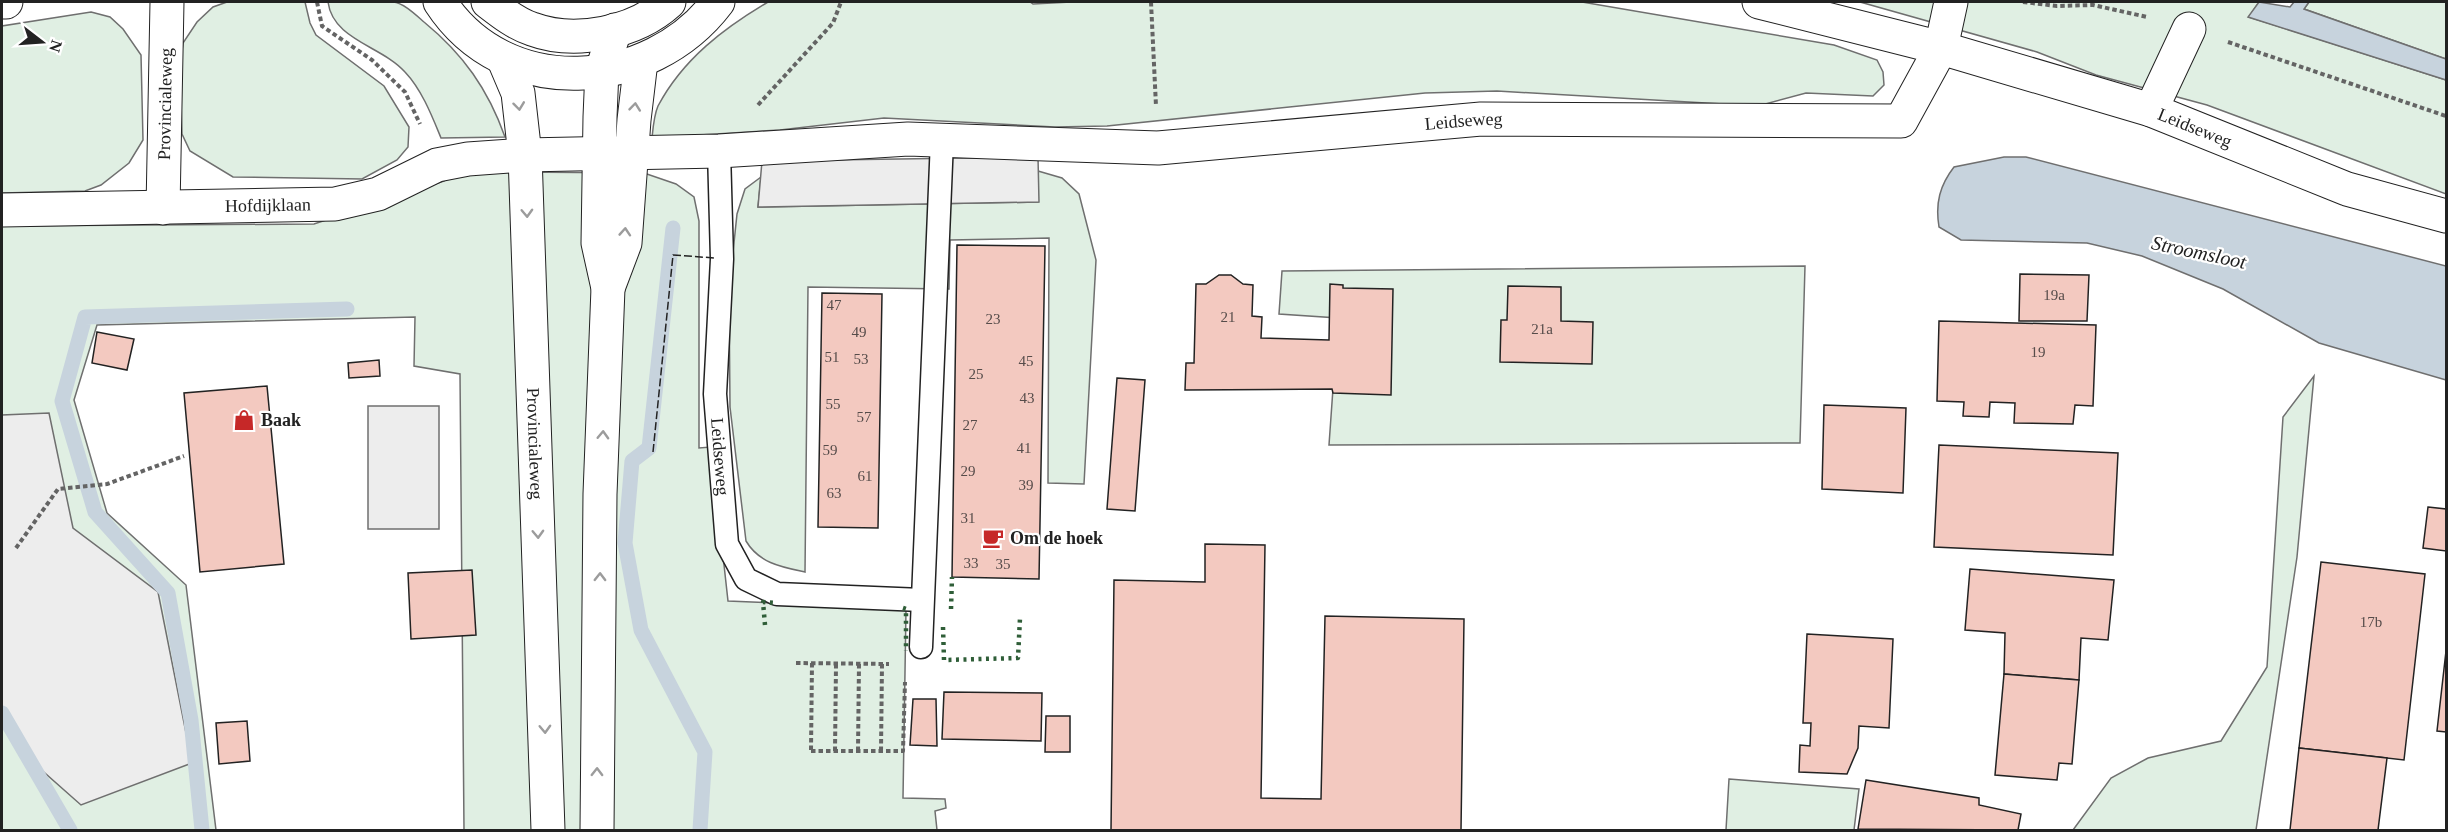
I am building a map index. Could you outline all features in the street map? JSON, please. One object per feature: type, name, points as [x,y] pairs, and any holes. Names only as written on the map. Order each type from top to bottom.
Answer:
[{"type":"street","name":"Provincialeweg","points":[[163,208],[167,2]]},
{"type":"street","points":[[440,2],[468,35],[504,60],[553,71],[602,70],[641,61],[680,40],[702,21],[718,2]]},
{"type":"street","points":[[488,2],[506,16],[531,29],[588,36],[615,30],[650,16],[669,2]]},
{"type":"street","name":"Leidseweg","points":[[1759,2],[1941,48],[2151,110],[2347,189],[2446,216]]},
{"type":"street","points":[[1941,48],[1952,2]]},
{"type":"street","points":[[2151,110],[2189,29]]},
{"type":"street","points":[[597,831],[600,494],[608,288],[625,243],[615,153],[602,70],[615,30]]},
{"type":"street","name":"Leidseweg","points":[[525,155],[719,151],[908,139],[1158,148],[1481,119],[1901,121],[1941,48]]},
{"type":"street","name":"Provincialeweg","points":[[504,60],[518,93],[525,155],[548,831]]},
{"type":"street","points":[[615,153],[641,61]]},
{"type":"street","name":"Hofdijklaan","points":[[2,210],[335,204],[378,194],[437,165],[525,155]]},
{"type":"lane","points":[[921,647],[942,140]]},
{"type":"lane","name":"Leidseweg","points":[[719,151],[722,259],[715,394],[727,544],[746,579],[777,594],[922,600]]},
{"type":"path","points":[[317,2],[322,26],[372,60],[405,92],[437,165]]},
{"type":"path","points":[[719,151],[734,129],[833,23],[841,2]]},
{"type":"path","points":[[1151,2],[1158,148]]},
{"type":"path","points":[[2023,2],[2057,6],[2093,5],[2189,29],[2446,116]]},
{"type":"path","points":[[16,548],[58,489],[107,484],[183,456]]},
{"type":"path","points":[[812,663],[811,751],[903,751],[905,664],[921,647]]},
{"type":"path","points":[[796,663],[905,664]]},
{"type":"path","points":[[858,751],[859,664]]},
{"type":"path","points":[[881,751],[882,664]]},
{"type":"path","points":[[835,751],[836,665]]},
{"type":"green space","points":[[227,2],[305,2],[310,23],[316,35],[384,86],[409,127],[408,147],[397,160],[362,179],[233,177],[190,151],[182,134],[180,67],[183,43],[197,22],[213,7]]},
{"type":"green space","points":[[328,2],[393,2],[410,10],[451,47],[473,74],[491,103],[505,137],[441,138],[426,104],[411,79],[384,55],[348,34],[332,15]]},
{"type":"green space","points":[[768,2],[1030,2],[1033,4],[1071,2],[1582,2],[1834,45],[1877,60],[1883,72],[1884,85],[1873,96],[1806,93],[1758,106],[1497,91],[1425,93],[1107,126],[1055,127],[884,118],[780,130],[652,138],[658,106],[668,89],[692,59],[720,34]]},
{"type":"green space","points":[[1860,2],[2259,2],[2249,17],[2446,80],[2446,194],[2207,105],[2096,75],[2037,52]]},
{"type":"green space","points":[[2309,2],[2446,2],[2446,59],[2304,9]]},
{"type":"green space","points":[[91,12],[110,17],[123,29],[141,55],[143,140],[129,163],[101,185],[85,191],[2,193],[2,26]]},
{"type":"green space","points":[[1038,171],[1062,178],[1079,194],[1096,260],[1084,484],[1048,483],[1049,238],[950,240],[949,289],[808,287],[805,572],[771,563],[757,554],[746,541],[730,407],[729,291],[737,214],[745,189],[761,177],[758,207],[1038,202]]},
{"type":"green space","points":[[644,173],[676,184],[694,197],[699,221],[699,448],[711,447],[728,601],[906,609],[903,798],[945,799],[946,808],[935,811],[937,830],[464,830],[460,374],[414,366],[415,317],[97,325],[74,400],[107,513],[186,585],[216,830],[2,830],[2,226],[314,224],[444,181],[456,174]]},
{"type":"green space","points":[[1805,266],[1800,443],[1329,445],[1338,318],[1279,314],[1282,271]]},
{"type":"green space","points":[[2314,376],[2297,557],[2256,830],[2073,830],[2111,778],[2148,758],[2221,741],[2267,667],[2283,417]]},
{"type":"green space","points":[[1729,779],[1859,789],[1854,830],[1726,830]]},
{"type":"shaded area","points":[[1038,157],[1039,202],[758,207],[762,161]]},
{"type":"shaded area","points":[[368,406],[439,406],[439,529],[368,529]]},
{"type":"shaded area","points":[[49,413],[73,528],[158,592],[192,763],[81,805],[29,759],[2,713],[2,415]]},
{"type":"water","points":[[2259,2],[2290,7],[2294,2],[2309,2],[2304,9],[2446,59],[2446,80],[2248,17]]},
{"type":"water","name":"Stroomsloot","points":[[2004,157],[2026,157],[2446,266],[2446,380],[2319,343],[2223,289],[2142,256],[2087,243],[1961,240],[1939,227],[1940,195],[1954,167]]},
{"type":"building","points":[[957,245],[1045,246],[1039,579],[952,577]]},
{"type":"building","points":[[2020,274],[2089,275],[2087,321],[2019,321]]},
{"type":"building","points":[[1219,275],[1231,275],[1243,284],[1253,285],[1252,316],[1262,317],[1261,338],[1329,340],[1330,284],[1343,285],[1343,288],[1393,289],[1391,395],[1333,393],[1332,389],[1185,390],[1186,363],[1194,363],[1196,284],[1206,284]]},
{"type":"building","points":[[1508,286],[1561,287],[1561,321],[1593,322],[1592,364],[1500,362],[1501,320],[1507,320]]},
{"type":"building","points":[[822,293],[882,294],[878,528],[818,527]]},
{"type":"building","points":[[1939,321],[2096,325],[2093,406],[2075,405],[2073,424],[2014,423],[2015,403],[1990,402],[1989,417],[1963,416],[1964,402],[1937,401]]},
{"type":"building","points":[[97,332],[134,339],[127,370],[92,363]]},
{"type":"building","points":[[379,360],[380,376],[349,378],[348,363]]},
{"type":"building","points":[[1117,378],[1145,380],[1135,511],[1107,509]]},
{"type":"building","points":[[267,386],[284,564],[200,572],[184,393]]},
{"type":"building","points":[[1824,405],[1906,408],[1903,493],[1822,489]]},
{"type":"building","points":[[1939,445],[2118,453],[2113,555],[1934,547]]},
{"type":"building","points":[[2428,507],[2446,509],[2446,551],[2423,548]]},
{"type":"building","points":[[1205,544],[1265,545],[1261,798],[1321,799],[1325,616],[1464,619],[1461,830],[1111,830],[1114,580],[1205,582]]},
{"type":"building","points":[[2321,562],[2425,574],[2404,760],[2299,748]]},
{"type":"building","points":[[1970,569],[2114,580],[2108,640],[2081,638],[2079,680],[2004,674],[2005,633],[1965,630]]},
{"type":"building","points":[[472,570],[476,635],[411,639],[408,573]]},
{"type":"building","points":[[1807,634],[1893,639],[1889,728],[1859,726],[1858,748],[1847,774],[1799,772],[1800,745],[1810,746],[1811,723],[1803,723]]},
{"type":"building","points":[[2446,651],[2446,732],[2437,731]]},
{"type":"building","points":[[2004,674],[2079,680],[2072,764],[2059,763],[2057,780],[1995,775]]},
{"type":"building","points":[[944,692],[1042,693],[1041,741],[942,739]]},
{"type":"building","points":[[913,699],[936,699],[937,746],[910,745]]},
{"type":"building","points":[[1046,716],[1070,716],[1070,752],[1045,752]]},
{"type":"building","points":[[247,721],[250,761],[219,764],[216,723]]},
{"type":"building","points":[[2299,748],[2387,758],[2378,830],[2290,830]]},
{"type":"building","points":[[1866,780],[1979,798],[1979,805],[2021,814],[2018,830],[1858,829]]},
{"type":"waterway","points":[[673,228],[649,448],[632,461],[625,543],[641,630],[705,752],[700,830]]},
{"type":"waterway","points":[[202,830],[191,720],[168,593],[95,512],[62,401],[85,317],[347,309]]},
{"type":"waterway","points":[[2,713],[70,830]]},
{"type":"hedge","points":[[951,609],[952,577]]},
{"type":"hedge","points":[[765,625],[763,602],[775,603]]},
{"type":"hedge","points":[[903,608],[906,609],[906,651]]},
{"type":"hedge","points":[[943,627],[944,660],[1018,658],[1020,618]]},
{"type":"fence","points":[[653,452],[673,255],[715,258]]},
{"type":"place","name":"Baak","points":[[244,420]]},
{"type":"place","name":"Om de hoek","points":[[993,538]]}]
